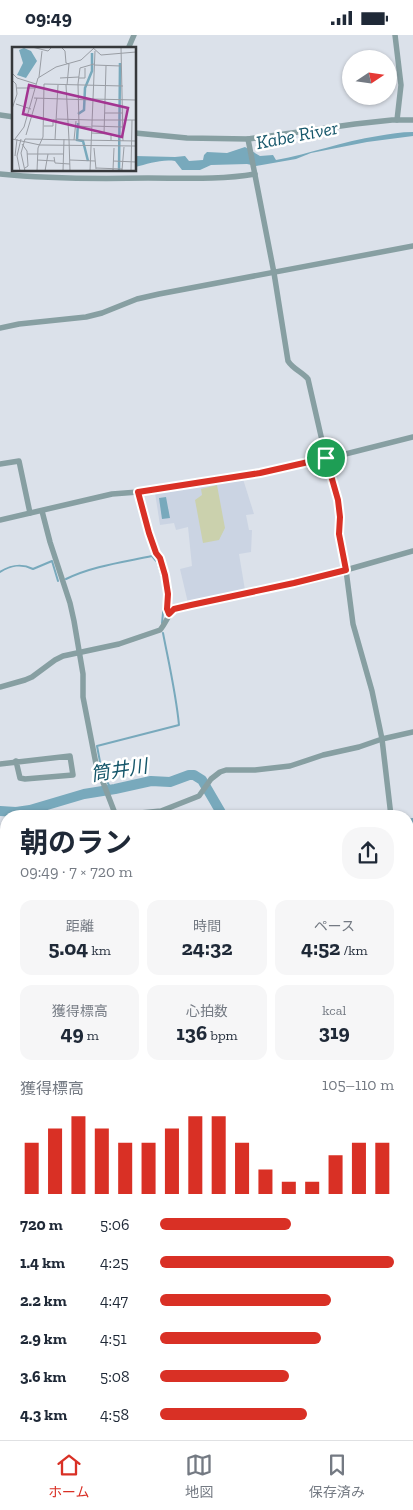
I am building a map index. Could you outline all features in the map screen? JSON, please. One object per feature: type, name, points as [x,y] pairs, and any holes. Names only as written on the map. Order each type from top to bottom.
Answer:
[{"type":"street","points":[[129,47],[134,35]]},
{"type":"street","points":[[395,35],[401,85],[397,121]]},
{"type":"street","points":[[136,133],[248,142],[355,124],[413,121]]},
{"type":"street","points":[[248,142],[274,273],[288,361],[292,367],[308,379],[326,458],[338,500],[339,534],[353,625],[382,739],[390,810]]},
{"type":"street","points":[[0,174],[84,179],[197,178],[244,176],[254,172]]},
{"type":"street","points":[[0,328],[19,324],[86,317],[102,313],[137,299],[413,246]]},
{"type":"street","points":[[0,520],[112,494],[138,492],[260,473],[413,437]]},
{"type":"street","points":[[0,463],[19,461],[30,513]]},
{"type":"street","points":[[138,492],[147,526],[165,575],[169,614]]},
{"type":"street","points":[[42,511],[70,603],[83,674],[83,697],[96,764],[114,810]]},
{"type":"street","points":[[0,687],[25,680],[63,656],[119,644],[160,630],[174,609],[294,583],[413,551]]},
{"type":"street","points":[[164,810],[193,799],[220,772],[226,770],[255,770],[282,767],[413,732]]},
{"type":"street","points":[[0,764],[16,761],[70,756],[73,775],[20,778],[16,761]]},
{"type":"shaded area","points":[[243,479],[254,514],[246,515],[249,530],[252,530],[251,552],[239,554],[245,590],[188,603],[180,569],[192,566],[188,527],[176,530],[174,523],[160,525],[155,493]]},
{"type":"green space","points":[[217,485],[225,528],[219,540],[203,543],[195,500],[202,495],[201,489]]},
{"type":"water","points":[[413,132],[413,136],[367,142],[311,153],[296,159],[256,166],[247,164],[211,165],[200,170],[182,170],[175,161],[165,161],[136,167],[136,156],[185,156],[189,161],[203,160],[207,152],[227,153],[245,147],[260,156],[273,155],[276,160],[365,138]]},
{"type":"water","points":[[166,497],[170,518],[162,519],[159,498]]},
{"type":"waterway","points":[[66,579],[119,562],[152,556],[157,562],[164,584]]},
{"type":"waterway","points":[[0,572],[16,566],[33,569],[52,561],[58,581]]},
{"type":"waterway","points":[[162,623],[165,593]]},
{"type":"waterway","points":[[111,789],[102,772],[97,746],[179,725],[163,633]]},
{"type":"waterway","name":"筒井川","points":[[30,810],[84,794],[151,781],[170,782],[189,775],[194,775],[202,780],[220,810]]},
{"type":"route","points":[[326,458],[338,500],[339,534],[346,570],[174,609],[169,614],[165,575],[149,533],[138,492],[294,467],[326,458]]},
{"type":"water label","name":"Kabe River","points":[[297,135]]}]
